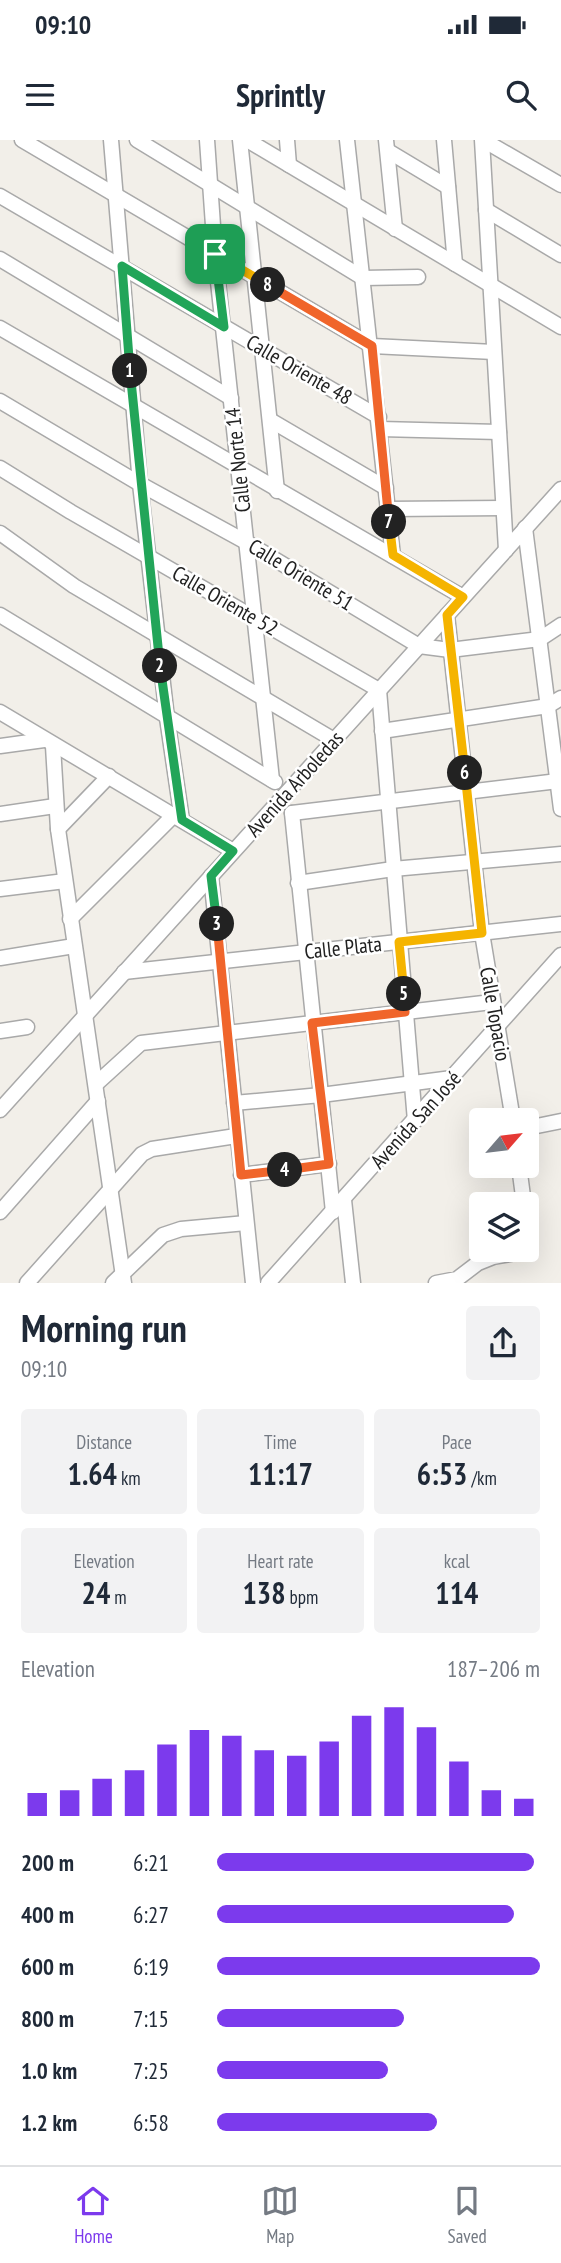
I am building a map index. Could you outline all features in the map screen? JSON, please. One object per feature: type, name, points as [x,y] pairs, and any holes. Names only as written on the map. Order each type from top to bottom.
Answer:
[{"type":"street","points":[[22,140],[372,346],[495,352]]},
{"type":"street","points":[[111,140],[132,406],[178,817]]},
{"type":"street","points":[[137,140],[363,278],[418,276]]},
{"type":"street","name":"Calle Norte 14","points":[[207,140],[215,254],[272,780]]},
{"type":"street","points":[[240,140],[277,491]]},
{"type":"street","points":[[247,140],[561,327]]},
{"type":"street","points":[[287,140],[289,165]]},
{"type":"street","points":[[347,140],[372,346],[393,555]]},
{"type":"street","points":[[444,140],[455,264]]},
{"type":"street","points":[[483,140],[561,185]]},
{"type":"street","points":[[483,140],[506,550]]},
{"type":"street","points":[[387,145],[395,229]]},
{"type":"street","points":[[387,145],[448,187]]},
{"type":"street","name":"Calle Oriente 48","points":[[0,196],[263,349],[380,423],[499,432]]},
{"type":"street","points":[[486,210],[561,255]]},
{"type":"street","points":[[0,259],[231,398]]},
{"type":"street","points":[[0,328],[463,597]]},
{"type":"street","name":"Calle Oriente 51","points":[[0,401],[140,484],[246,542],[419,646]]},
{"type":"street","points":[[270,420],[386,488]]},
{"type":"street","name":"Calle Oriente 52","points":[[0,468],[379,691]]},
{"type":"street","name":"Avenida Arboledas","points":[[1,1104],[87,1015],[561,489]]},
{"type":"street","points":[[388,509],[503,508]]},
{"type":"street","points":[[525,528],[540,639],[554,702],[561,809]]},
{"type":"street","points":[[0,533],[74,586],[334,740]]},
{"type":"street","points":[[0,615],[289,790]]},
{"type":"street","name":"Calle Topacio","points":[[447,615],[482,933],[511,1108]]},
{"type":"street","points":[[419,646],[450,650],[540,639],[561,625]]},
{"type":"street","points":[[379,691],[415,1121]]},
{"type":"street","points":[[382,731],[554,702]]},
{"type":"street","points":[[0,712],[233,851]]},
{"type":"street","points":[[0,746],[49,743]]},
{"type":"street","points":[[49,743],[58,829],[74,946],[87,1015],[120,1279]]},
{"type":"street","points":[[58,829],[109,776]]},
{"type":"street","points":[[278,802],[292,813],[467,792],[559,776]]},
{"type":"street","points":[[0,814],[55,806]]},
{"type":"street","points":[[292,813],[333,1212]]},
{"type":"street","points":[[70,919],[178,817]]},
{"type":"street","points":[[298,883],[393,869],[561,854]]},
{"type":"street","points":[[211,876],[253,1283]]},
{"type":"street","points":[[0,889],[65,881]]},
{"type":"street","name":"Calle Plata","points":[[124,972],[561,924]]},
{"type":"street","points":[[0,958],[74,946]]},
{"type":"street","name":"Avenida San José","points":[[268,1283],[561,955]]},
{"type":"street","points":[[96,1084],[141,1043],[492,1002]]},
{"type":"street","points":[[0,1031],[27,1027]]},
{"type":"street","points":[[234,1103],[452,1078]]},
{"type":"street","points":[[0,1212],[98,1101]]},
{"type":"street","points":[[539,1126],[561,1121]]},
{"type":"street","points":[[27,1283],[142,1154],[152,1149],[236,1136]]},
{"type":"street","points":[[241,1175],[329,1164]]},
{"type":"street","points":[[344,1200],[349,1280]]},
{"type":"street","points":[[120,1279],[163,1235],[181,1229],[246,1223]]},
{"type":"street","points":[[436,1283],[457,1279],[482,1262]]},
{"type":"route","points":[[215,254],[372,346],[393,555],[463,597],[447,615],[482,933],[399,942],[405,1012],[312,1023],[329,1164],[241,1175],[211,876],[233,851],[182,820],[156,635],[132,406],[122,266],[224,327],[215,254]]}]
